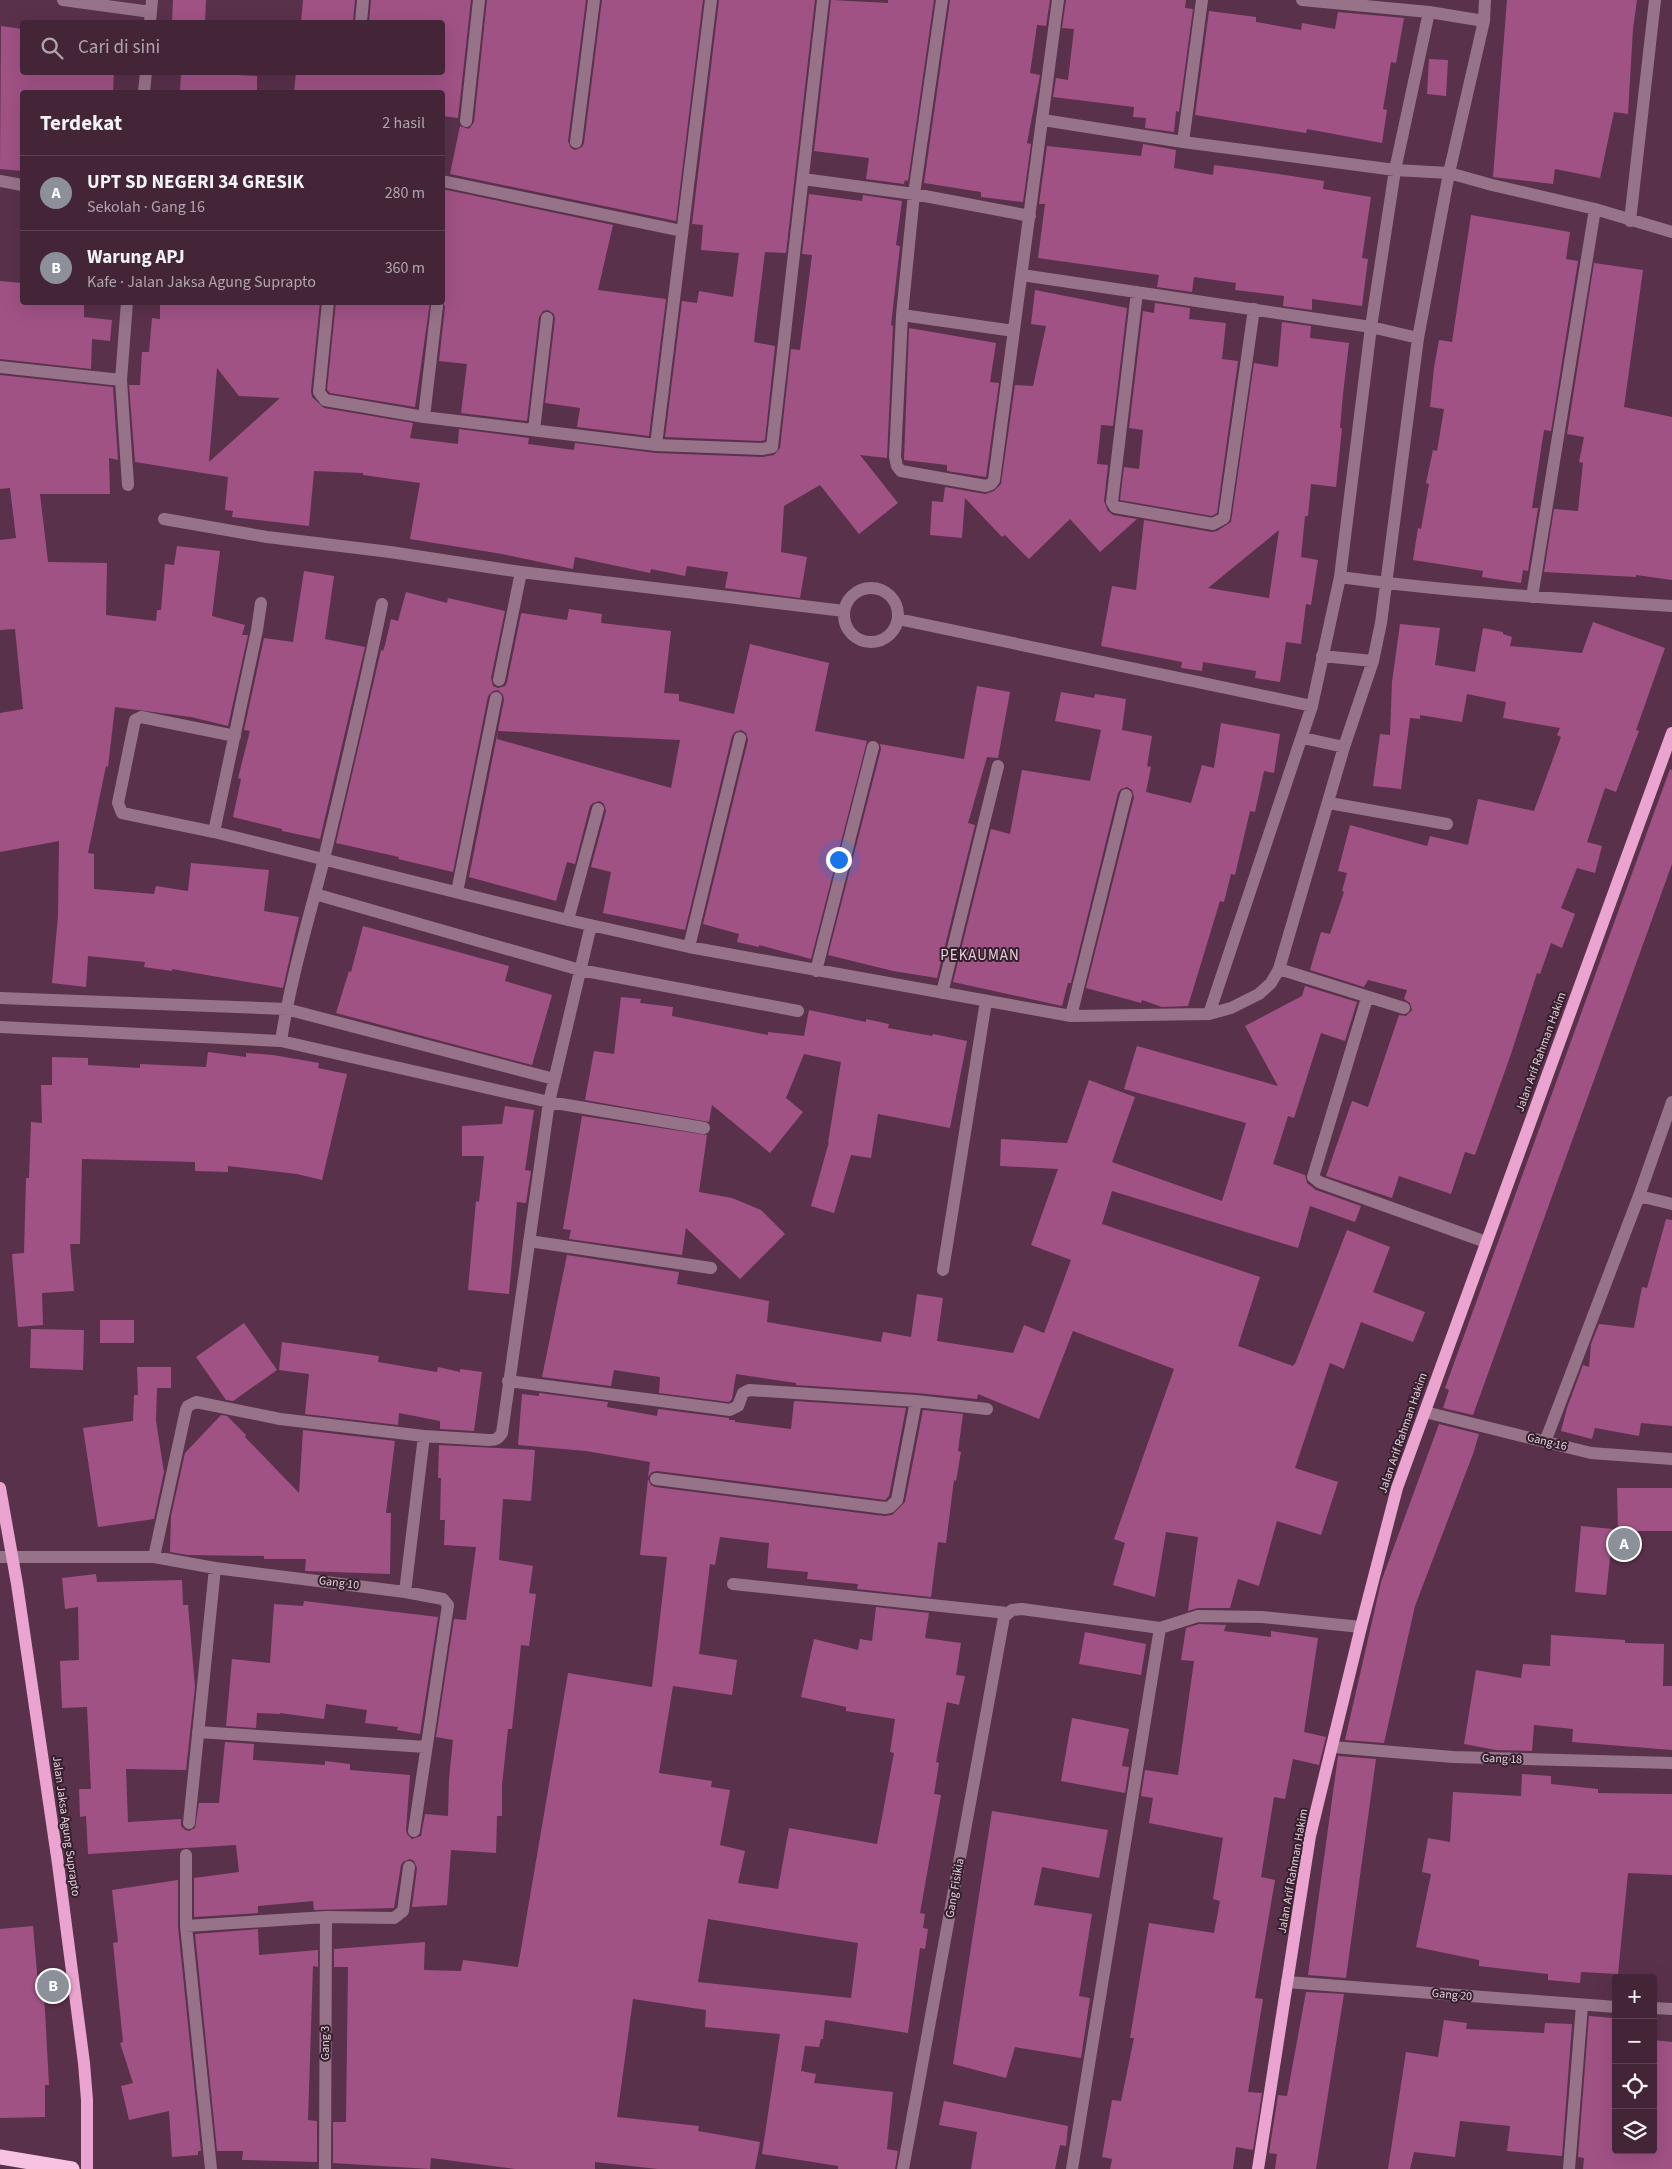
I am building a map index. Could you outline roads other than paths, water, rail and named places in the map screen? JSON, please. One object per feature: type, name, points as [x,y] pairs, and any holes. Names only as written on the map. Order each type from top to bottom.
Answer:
[{"type":"highway","points":[[0,2157],[72,2169]]},
{"type":"main road","name":"Jalan Arif Rahman Hakim","points":[[1258,2169],[1310,1836],[1397,1488],[1672,733]]},
{"type":"main road","name":"Jalan Jaksa Agung Suprapto","points":[[0,1488],[6,1556],[58,1864],[87,2100],[87,2169]]},
{"type":"street","points":[[63,0],[151,11]]},
{"type":"street","points":[[361,20],[363,0]]},
{"type":"street","points":[[466,121],[479,0]]},
{"type":"street","points":[[576,142],[594,0]]},
{"type":"street","points":[[656,445],[711,0]]},
{"type":"street","points":[[328,305],[318,392],[325,400],[424,417],[656,445],[762,449],[772,447],[823,0]]},
{"type":"street","points":[[942,0],[914,194],[902,315],[895,457],[897,466],[901,471],[986,486],[994,480],[1058,0]]},
{"type":"street","points":[[1183,142],[1202,0]]},
{"type":"street","points":[[1302,0],[1429,12],[1484,21]]},
{"type":"street","points":[[235,736],[141,716],[135,720],[118,803],[120,810],[122,813],[214,832],[591,926],[816,971],[1071,1016],[1209,1014],[1232,1008],[1259,994],[1271,984],[1279,968],[1344,747],[1373,661],[1381,623],[1418,338],[1449,173],[1484,21],[1485,0]]},
{"type":"street","points":[[1630,221],[1655,0]]},
{"type":"street","points":[[1209,1014],[1303,738],[1312,706],[1340,577],[1371,327],[1396,170],[1429,12]]},
{"type":"street","points":[[144,90],[146,75]]},
{"type":"street","points":[[1043,120],[1183,142],[1396,170],[1449,173],[1595,210],[1672,232]]},
{"type":"street","points":[[803,179],[914,194],[1030,216]]},
{"type":"street","points":[[0,181],[20,185]]},
{"type":"street","points":[[445,182],[682,230]]},
{"type":"street","points":[[1532,597],[1595,210]]},
{"type":"street","points":[[1022,274],[1371,327],[1418,338]]},
{"type":"street","points":[[1137,292],[1112,502],[1116,507],[1213,524],[1224,518],[1254,309]]},
{"type":"street","points":[[128,305],[121,380],[128,485]]},
{"type":"street","points":[[424,417],[437,306]]},
{"type":"street","points":[[902,315],[1014,331]]},
{"type":"street","points":[[534,430],[547,318]]},
{"type":"street","points":[[0,368],[121,380]]},
{"type":"street","points":[[164,519],[267,538],[390,552],[521,572],[844,611]]},
{"type":"street","points":[[499,680],[521,572]]},
{"type":"street","points":[[1340,577],[1532,597],[1672,606]]},
{"type":"street","points":[[870,588],[888,593],[894,600],[898,619],[896,628],[882,640],[872,643],[854,637],[844,621],[844,611],[852,595],[860,590],[870,588]]},
{"type":"street","points":[[214,832],[261,603]]},
{"type":"street","points":[[281,1041],[286,1009],[324,859],[382,604]]},
{"type":"street","points":[[898,619],[1312,706]]},
{"type":"street","points":[[1322,656],[1373,661]]},
{"type":"street","points":[[457,892],[496,698]]},
{"type":"street","points":[[689,947],[740,738]]},
{"type":"street","points":[[1303,738],[1344,747]]},
{"type":"street","points":[[816,971],[873,748]]},
{"type":"street","points":[[942,993],[998,766]]},
{"type":"street","points":[[1071,1016],[1126,796]]},
{"type":"street","points":[[1329,803],[1448,824]]},
{"type":"street","points":[[568,920],[598,809]]},
{"type":"street","points":[[315,894],[580,970],[798,1011]]},
{"type":"street","points":[[154,1558],[186,1410],[191,1404],[196,1402],[280,1420],[424,1436],[496,1440],[502,1433],[549,1102],[591,926]]},
{"type":"street","points":[[1279,968],[1367,998],[1404,1008]]},
{"type":"street","points":[[0,998],[286,1009],[554,1079]]},
{"type":"street","points":[[1367,998],[1313,1174],[1315,1180],[1486,1242]]},
{"type":"street","points":[[943,1270],[986,1001]]},
{"type":"street","points":[[0,1027],[281,1041],[549,1102],[704,1128]]},
{"type":"street","points":[[1545,1442],[1639,1196],[1672,1102]]},
{"type":"street","points":[[1639,1196],[1672,1204]]},
{"type":"street","points":[[529,1241],[711,1268]]},
{"type":"street","points":[[508,1381],[730,1410],[738,1406],[743,1393],[749,1390],[987,1408]]},
{"type":"street","points":[[656,1478],[885,1508],[890,1507],[897,1500],[916,1402]]},
{"type":"street","name":"Gang 16","points":[[1425,1412],[1591,1453],[1672,1459]]},
{"type":"street","points":[[405,1592],[424,1436]]},
{"type":"street","name":"Gang 10","points":[[6,1556],[154,1558],[216,1568],[405,1592],[443,1599],[448,1605],[414,1831]]},
{"type":"street","points":[[189,1823],[216,1568]]},
{"type":"street","points":[[733,1584],[1010,1611],[1022,1609],[1160,1628],[1198,1616],[1262,1617],[1361,1627]]},
{"type":"street","name":"Gang Fisikia","points":[[903,2169],[1002,1627],[1010,1611]]},
{"type":"street","points":[[1072,2169],[1160,1628]]},
{"type":"street","points":[[198,1732],[426,1747]]},
{"type":"street","name":"Gang 18","points":[[1333,1747],[1453,1757],[1672,1764]]},
{"type":"street","points":[[186,1854],[186,1926],[211,2169]]},
{"type":"street","points":[[186,1926],[326,1917],[398,1917],[403,1911],[409,1867]]},
{"type":"street","name":"Gang 3","points":[[325,2169],[326,1917]]},
{"type":"street","name":"Gang 20","points":[[1287,1982],[1612,2007]]},
{"type":"street","points":[[1569,2169],[1582,2005]]},
{"type":"street","points":[[1657,2008],[1672,2009]]},
{"type":"place","name":"UPT SD NEGERI 34 GRESIK","points":[[1624,1544]]},
{"type":"place","name":"Warung APJ","points":[[53,1986]]},
{"type":"district","name":"PEKAUMAN","points":[[980,955]]}]
